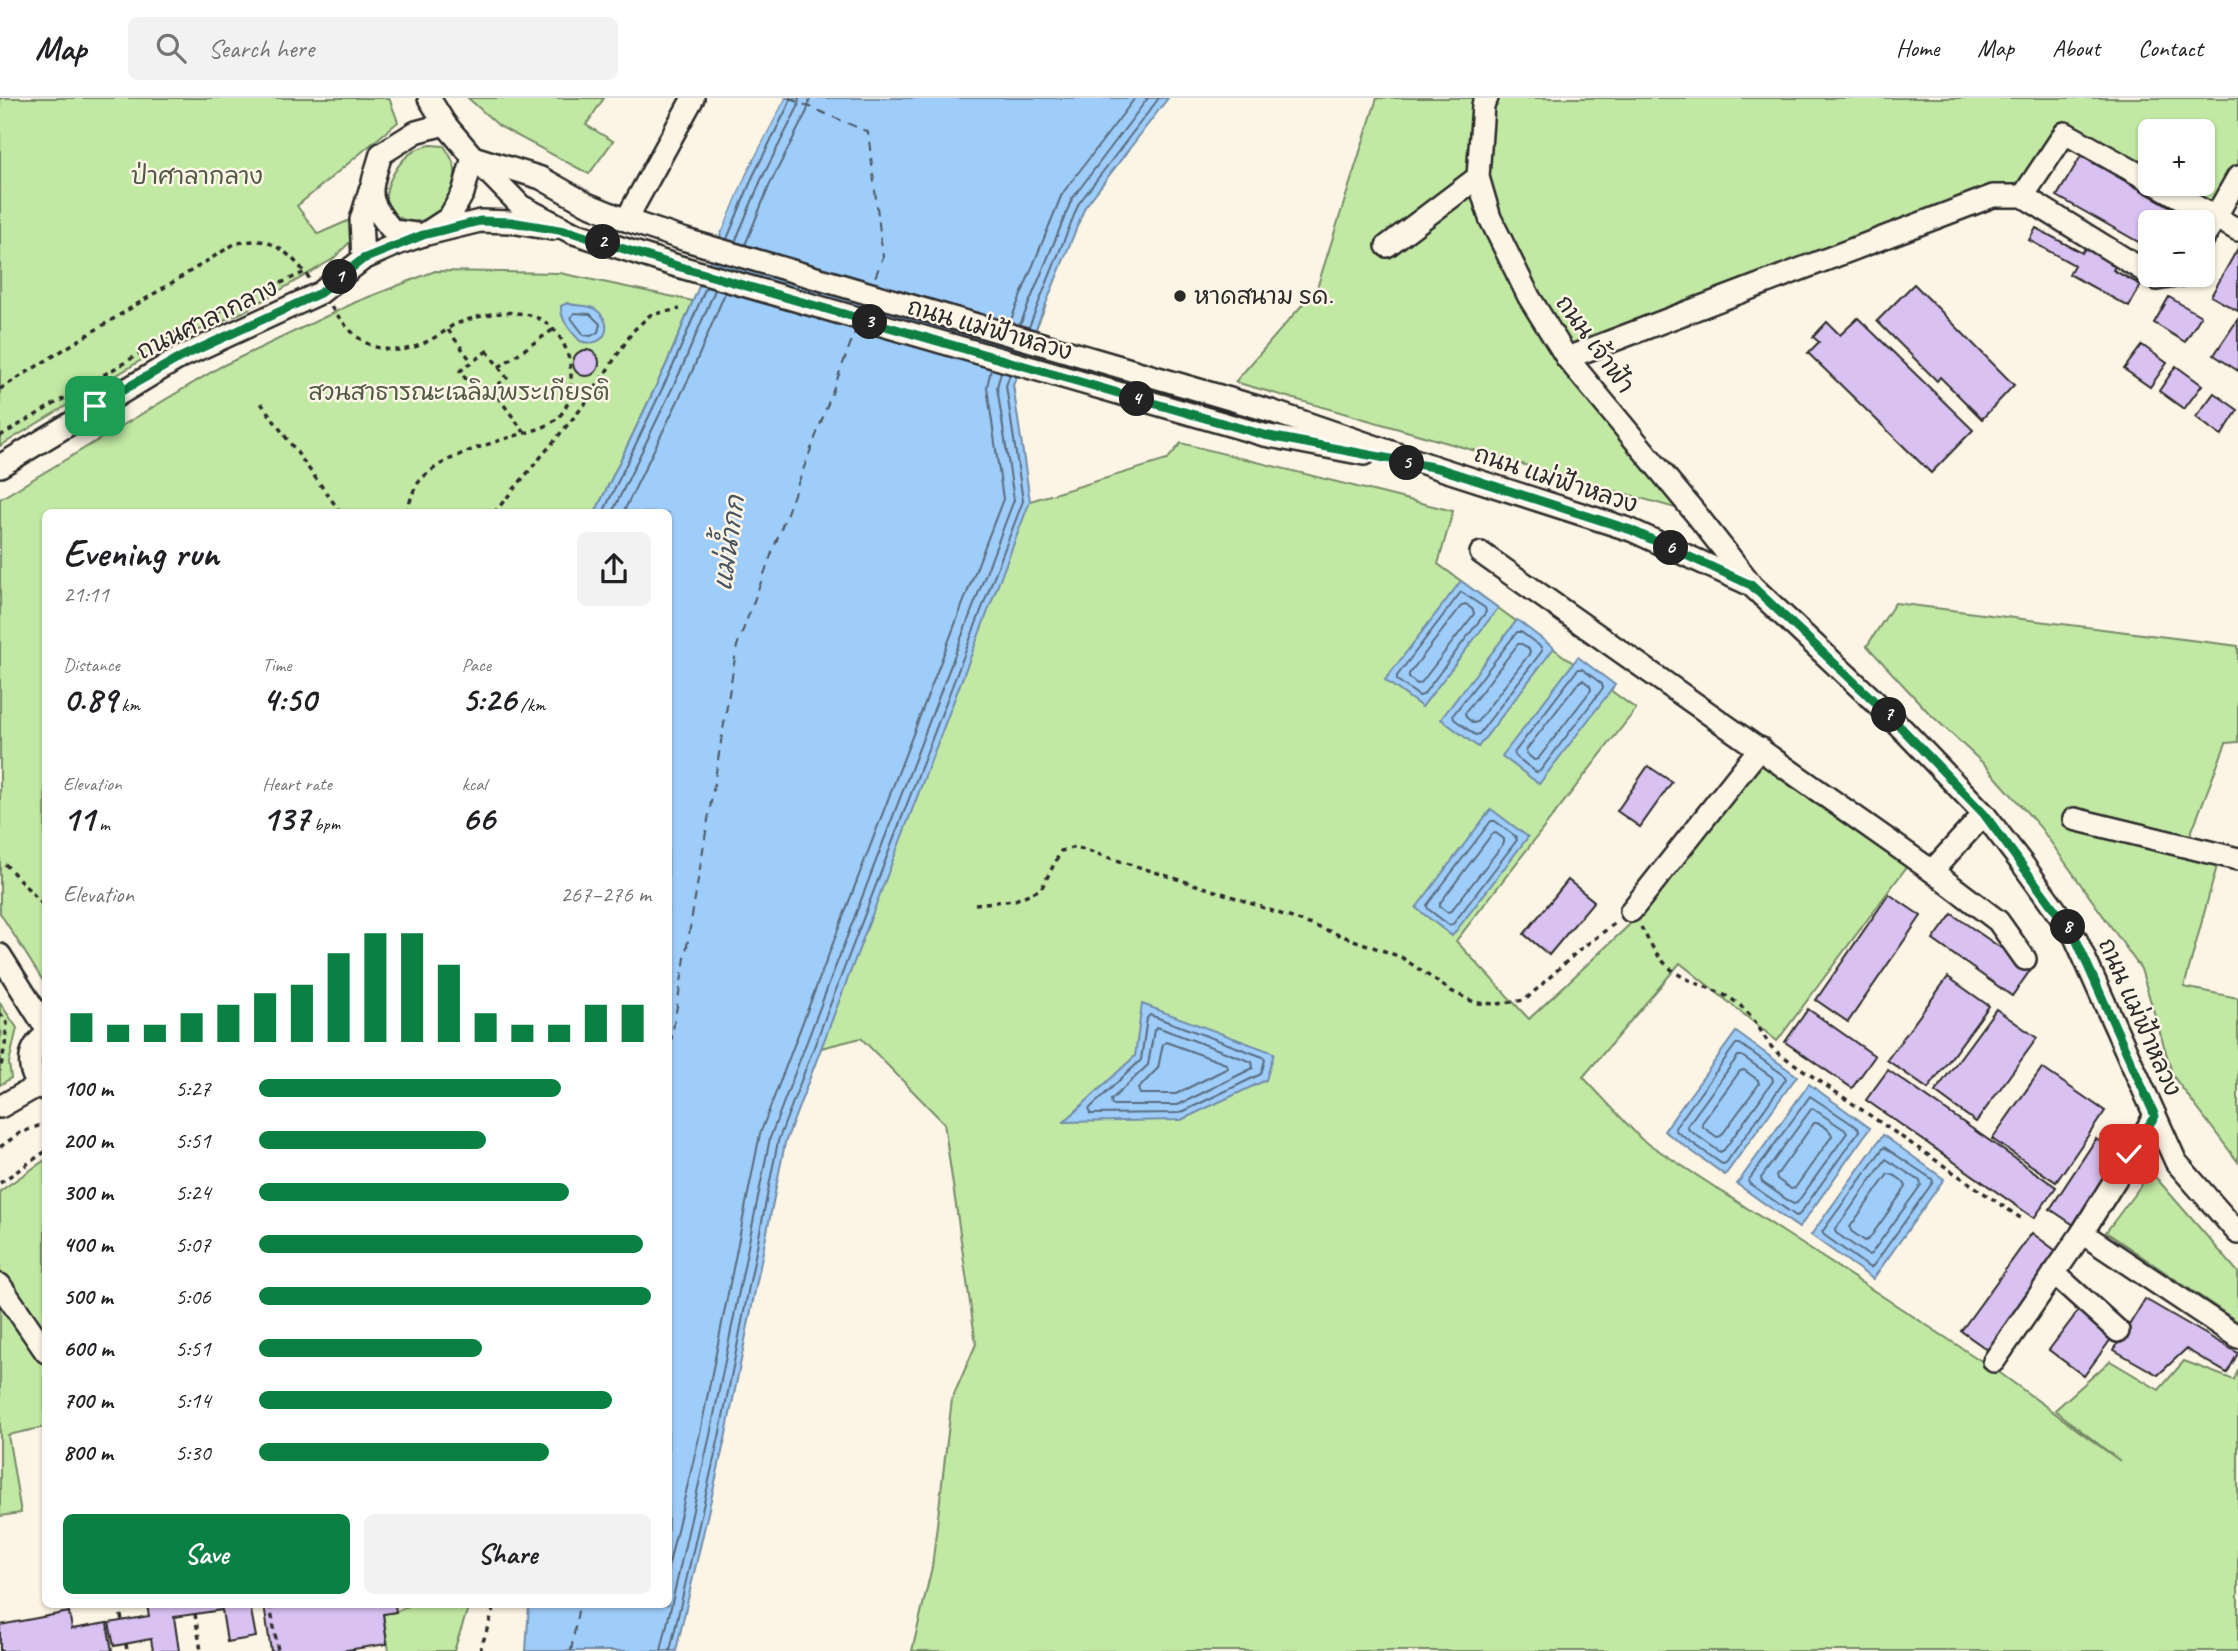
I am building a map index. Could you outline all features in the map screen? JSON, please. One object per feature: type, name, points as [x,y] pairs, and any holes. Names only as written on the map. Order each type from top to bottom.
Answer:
[{"type":"street","name":"ถนน แม่ฟ้าหลวง","points":[[429,98],[445,124],[472,157],[521,206],[571,232],[677,266],[1264,435],[1438,468]]},
{"type":"street","points":[[626,220],[693,98]]},
{"type":"street","name":"ถนน เจ้าฟ้า","points":[[1487,98],[1483,105],[1478,177],[1490,218],[1523,285],[1567,358],[1696,513],[1751,585]]},
{"type":"street","points":[[363,259],[361,220],[381,154],[416,132],[445,124]]},
{"type":"street","points":[[2023,195],[2065,133],[2138,174]]},
{"type":"street","name":"ถนน แม่ฟ้าหลวง","points":[[472,157],[541,178],[587,204],[686,240],[1271,411],[1631,530],[1751,585],[1888,714],[1984,814],[2075,937],[2176,1161],[2238,1233]]},
{"type":"street","points":[[423,235],[449,218],[463,193],[472,157]]},
{"type":"street","points":[[1387,246],[1478,177]]},
{"type":"street","points":[[2216,217],[2238,177]]},
{"type":"street","points":[[370,190],[376,211],[393,232],[423,235],[480,221],[511,222],[571,232]]},
{"type":"street","points":[[1567,358],[1993,195],[2023,195],[2138,267]]},
{"type":"street","points":[[2178,196],[2238,230]]},
{"type":"street","name":"ถนนศาลากลาง","points":[[0,466],[179,358],[320,293],[363,259],[423,235]]},
{"type":"street","points":[[1481,553],[1932,871],[1998,921],[2025,959]]},
{"type":"street","points":[[1631,911],[1760,748]]},
{"type":"street","points":[[1932,871],[1984,814]]},
{"type":"street","points":[[2074,819],[2238,859]]},
{"type":"street","points":[[0,955],[42,1021]]},
{"type":"street","points":[[0,1107],[42,1087],[32,1074],[30,1062],[32,1050],[42,1038]]},
{"type":"street","points":[[1994,1361],[2082,1233],[2155,1116]]},
{"type":"street","points":[[2082,1233],[2238,1336]]},
{"type":"street","points":[[2054,1273],[2118,1331]]},
{"type":"street","points":[[0,1285],[42,1346]]},
{"type":"path","points":[[0,389],[236,243],[261,241],[282,250],[305,272]]},
{"type":"path","points":[[498,509],[585,404],[633,331],[650,316],[680,309]]},
{"type":"path","points":[[335,312],[354,337],[378,348],[409,349],[437,336],[454,324],[509,312],[528,314],[554,329],[564,341],[571,369],[569,398],[562,414],[551,425],[442,463],[417,484],[408,509]]},
{"type":"path","points":[[448,329],[472,362]]},
{"type":"path","points":[[499,367],[554,329]]},
{"type":"path","points":[[487,351],[507,378],[480,398],[460,370],[472,362],[487,351]]},
{"type":"path","points":[[492,389],[524,433]]},
{"type":"path","points":[[261,403],[338,509]]},
{"type":"path","points":[[562,414],[570,421]]},
{"type":"path","points":[[975,904],[1015,900],[1041,889],[1061,851],[1075,847],[1225,894],[1401,957],[1451,991],[1476,1003],[1498,1004],[1525,1000],[1578,951],[1631,911],[1655,952],[1671,969],[1725,994],[1754,1017],[1765,1040],[1774,1050],[2022,1219]]},
{"type":"path","points":[[5,864],[42,904]]},
{"type":"path","points":[[0,1013],[7,1023],[0,1071]]},
{"type":"path","points":[[0,1147],[20,1133],[42,1125]]},
{"type":"path","points":[[0,1183],[42,1154]]},
{"type":"path","points":[[120,1608],[122,1621]]},
{"type":"path","points":[[271,1608],[278,1651]]},
{"type":"path","points":[[480,1651],[494,1608]]},
{"type":"path","points":[[195,1614],[201,1651]]},
{"type":"path","points":[[126,1644],[127,1651]]},
{"type":"green space","name":"ป่าศาลากลาง","points":[[0,98],[389,98],[398,122],[297,206],[318,234],[350,220],[354,238],[333,259],[243,312],[173,341],[0,446]]},
{"type":"green space","points":[[468,98],[604,98],[586,125],[613,141],[589,174],[499,126]]},
{"type":"green space","points":[[1377,98],[2238,98],[2238,177],[2216,217],[2215,210],[2203,210],[2178,196],[2215,196],[2215,119],[2138,119],[2138,174],[2065,133],[2023,196],[1568,358],[1696,514],[1235,382],[1317,288]]},
{"type":"green space","points":[[444,146],[452,159],[455,176],[452,188],[445,203],[434,215],[420,221],[405,220],[390,210],[386,197],[387,189],[404,159],[419,148]]},
{"type":"green space","name":"สวนสาธารณะเฉลิมพระเกียรติ","points":[[435,271],[560,273],[693,301],[667,363],[597,509],[42,509],[42,979],[0,913],[0,499],[220,367],[356,302]]},
{"type":"green space","points":[[1046,304],[1013,385],[1028,507],[1030,501],[1167,460],[1181,443],[1453,511],[1438,564],[1636,709],[1456,941],[1529,1019],[1644,911],[1763,763],[1908,865],[1777,1041],[1680,963],[1583,1077],[1641,1139],[2000,1373],[2120,1461],[2055,1410],[2110,1361],[2159,1390],[2184,1361],[2234,1380],[2238,1369],[2238,1651],[912,1651],[932,1567],[952,1399],[976,1344],[944,1123],[861,1038],[821,1048],[856,920],[874,684]]},
{"type":"green space","points":[[1895,603],[2238,646],[2238,742],[2226,743],[2186,846],[2220,855],[2184,987],[2238,998],[2238,1162],[2173,1076],[2141,969],[2040,827],[1986,766],[1929,713],[1867,646]]},
{"type":"green space","points":[[0,1003],[17,1028],[9,1063],[11,1078],[0,1085],[2,1033]]},
{"type":"green space","points":[[42,1162],[42,1428],[8,1435],[21,1513],[0,1516],[0,1191]]},
{"type":"green space","points":[[2151,1172],[2238,1272],[2238,1322],[2106,1232]]},
{"type":"green space","points":[[404,1608],[468,1608],[454,1651],[389,1651],[383,1614]]},
{"type":"water","name":"แม่น้ำกก","points":[[785,98],[1168,98],[1085,207],[1013,385],[1030,501],[785,1143],[725,1439],[676,1651],[526,1651],[529,1608],[672,1608],[672,509],[597,509],[667,363],[746,174]]},
{"type":"water","points":[[567,303],[592,307],[602,315],[606,328],[601,339],[588,343],[580,341],[562,316],[561,306]]},
{"type":"water","points":[[1461,581],[1498,608],[1422,707],[1385,680]]},
{"type":"water","points":[[1517,620],[1554,648],[1478,747],[1441,719]]},
{"type":"water","points":[[1578,657],[1615,685],[1539,784],[1502,756]]},
{"type":"water","points":[[1491,809],[1528,837],[1452,936],[1416,908]]},
{"type":"water","points":[[1142,1004],[1274,1053],[1266,1080],[1181,1120],[1064,1122],[1135,1056]]},
{"type":"water","points":[[1736,1032],[1797,1076],[1725,1175],[1664,1131]]},
{"type":"water","points":[[1809,1084],[1870,1128],[1799,1228],[1737,1184]]},
{"type":"water","points":[[1883,1135],[1944,1179],[1873,1279],[1811,1235]]},
{"type":"pier","points":[[781,98],[785,98],[746,173],[722,231],[719,230],[743,172]]},
{"type":"building","points":[[2081,156],[2138,188],[2138,196],[2151,196],[2176,210],[2138,210],[2138,242],[2057,196]]},
{"type":"building","points":[[2036,228],[2082,253],[2087,245],[2117,262],[2113,270],[2140,287],[2129,307],[2069,274],[2074,265],[2029,240]]},
{"type":"building","points":[[2238,248],[2238,311],[2211,296]]},
{"type":"building","points":[[1914,284],[2014,385],[1982,419],[1940,377],[1937,381],[1877,321]]},
{"type":"building","points":[[2169,297],[2201,316],[2185,342],[2154,323]]},
{"type":"building","points":[[1858,318],[1973,430],[1931,473],[1808,353],[1819,342],[1813,337],[1827,322],[1840,335]]},
{"type":"building","points":[[2238,319],[2238,371],[2214,355]]},
{"type":"building","points":[[2142,345],[2167,363],[2150,387],[2124,369]]},
{"type":"building","points":[[586,350],[595,354],[599,363],[595,372],[586,376],[577,372],[573,363],[577,354]]},
{"type":"building","points":[[2176,366],[2202,385],[2184,409],[2159,391]]},
{"type":"building","points":[[2214,393],[2238,410],[2221,436],[2196,417]]},
{"type":"building","points":[[1648,766],[1672,782],[1640,827],[1617,811]]},
{"type":"building","points":[[1568,880],[1594,901],[1549,955],[1524,934]]},
{"type":"building","points":[[1889,894],[1921,916],[1848,1022],[1816,1000]]},
{"type":"building","points":[[1952,914],[2031,969],[2012,996],[1933,940]]},
{"type":"building","points":[[1948,977],[1989,1006],[1928,1089],[1887,1060]]},
{"type":"building","points":[[1808,1009],[1875,1056],[1852,1088],[1785,1042]]},
{"type":"building","points":[[1996,1009],[2037,1038],[1976,1122],[1935,1092]]},
{"type":"building","points":[[2042,1068],[2105,1111],[2056,1182],[1992,1139]]},
{"type":"building","points":[[1888,1070],[2056,1187],[2034,1218],[1866,1100]]},
{"type":"building","points":[[2096,1139],[2120,1155],[2074,1225],[2050,1209]]},
{"type":"building","points":[[2032,1233],[2059,1253],[1988,1350],[1961,1331]]},
{"type":"building","points":[[2145,1299],[2238,1353],[2227,1373],[2186,1349],[2158,1375],[2114,1350]]},
{"type":"building","points":[[2079,1310],[2114,1335],[2084,1376],[2049,1350]]},
{"type":"building","points":[[148,1608],[251,1608],[256,1637],[227,1642],[222,1610],[174,1617],[179,1651],[153,1651],[151,1639],[114,1646],[109,1623],[149,1616]]},
{"type":"building","points":[[264,1608],[395,1608],[396,1612],[383,1614],[387,1644],[340,1651],[271,1651]]},
{"type":"building","points":[[69,1612],[72,1629],[107,1623],[112,1651],[0,1651],[0,1625]]},
{"type":"ferry route","points":[[789,98],[868,132],[883,257],[872,285]]},
{"type":"ferry route","points":[[672,1036],[737,646],[856,329]]},
{"type":"ferry route","points":[[571,1651],[578,1608]]},
{"type":"place","name":"หาดสนาม รด.","points":[[1180,296]]},
{"type":"route","points":[[95,406],[179,358],[320,293],[363,259],[423,235],[480,221],[511,222],[571,232],[677,266],[1264,435],[1438,468],[1631,530],[1751,585],[1888,714],[1984,814],[2075,937],[2155,1116],[2129,1154]]}]
